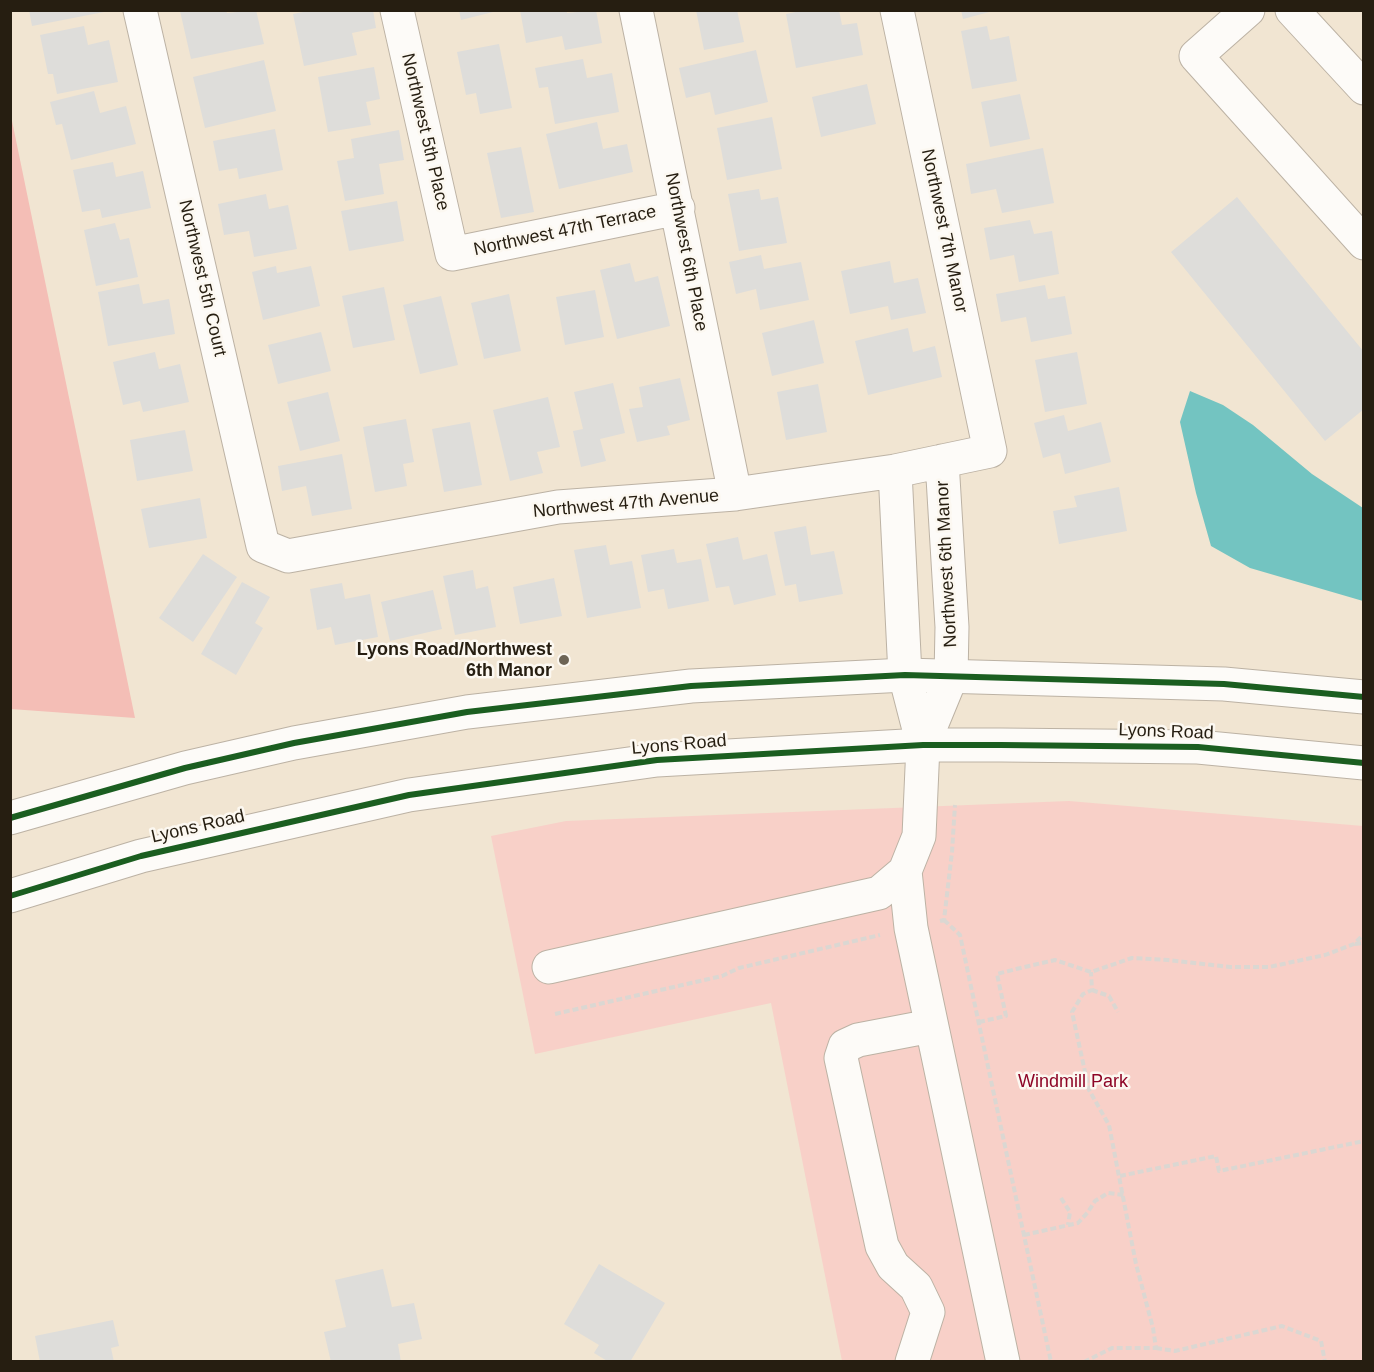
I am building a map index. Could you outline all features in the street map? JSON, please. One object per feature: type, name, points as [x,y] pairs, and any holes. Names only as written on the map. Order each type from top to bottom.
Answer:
[{"type":"street","name":"Northwest 5th Court","points":[[140,10],[263,546]]},
{"type":"street","name":"Northwest 5th Place","points":[[398,10],[452,254]]},
{"type":"street","name":"Northwest 6th Place","points":[[636,10],[735,494]]},
{"type":"street","name":"Northwest 7th Manor","points":[[897,10],[990,451]]},
{"type":"street","points":[[1248,10],[1196,56],[1364,243]]},
{"type":"street","points":[[1292,10],[1364,88]]},
{"type":"street","name":"Northwest 47th Terrace","points":[[452,254],[678,208]]},
{"type":"street","name":"Northwest 47th Avenue","points":[[263,546],[288,556],[558,507],[735,494],[895,471],[990,451]]},
{"type":"street","name":"Northwest 6th Manor","points":[[923,745],[951,677],[952,627],[942,461]]},
{"type":"street","points":[[895,471],[905,675],[923,745],[919,836],[905,872],[914,946],[1003,1362]]},
{"type":"street","points":[[10,818],[185,768],[250,752],[467,711],[691,686],[905,675],[1224,684],[1364,697]]},
{"type":"street","name":"Lyons Road","points":[[10,896],[141,856],[409,795],[657,760],[923,745],[1198,747],[1364,763]]},
{"type":"street","points":[[549,968],[879,893],[905,872]]},
{"type":"street","points":[[912,1362],[928,1312],[916,1287],[893,1266],[882,1246],[841,1058],[845,1046],[858,1040],[931,1026]]},
{"type":"path","points":[[944,920],[960,935],[1051,1362]]},
{"type":"path","points":[[1354,944],[1364,934]]},
{"type":"path","points":[[979,1022],[1006,1016],[997,974],[1055,960],[1091,972],[1132,958],[1230,967],[1269,967],[1325,955],[1354,944],[1364,943]]},
{"type":"path","points":[[1091,972],[1092,990]]},
{"type":"path","points":[[1118,1012],[1109,996],[1092,990],[1083,994],[1072,1012],[1081,1062],[1089,1090],[1109,1125],[1136,1264],[1156,1348]]},
{"type":"path","points":[[1120,1176],[1216,1156],[1220,1171],[1364,1141]]},
{"type":"path","points":[[1024,1235],[1078,1223],[1095,1201],[1108,1193],[1124,1195]]},
{"type":"path","points":[[1061,1198],[1070,1212],[1068,1225]]},
{"type":"path","points":[[1084,1362],[1112,1348],[1156,1348],[1175,1352],[1282,1326],[1321,1341],[1325,1362]]},
{"type":"green space","name":"Windmill Park","points":[[1069,801],[1363,826],[1363,1361],[842,1361],[771,1003],[535,1054],[491,836],[566,821]]},
{"type":"shaded area","points":[[11,116],[135,718],[11,709]]},
{"type":"water","points":[[1190,391],[1223,405],[1253,425],[1312,474],[1363,508],[1363,601],[1250,568],[1211,546],[1180,422]]},
{"type":"building","points":[[29,10],[104,10],[104,12],[32,26]]},
{"type":"building","points":[[226,10],[227,13],[256,10],[264,44],[191,59],[180,11]]},
{"type":"building","points":[[313,10],[373,10],[376,28],[352,33],[357,55],[304,66],[293,14]]},
{"type":"building","points":[[459,10],[497,10],[497,11],[461,20]]},
{"type":"building","points":[[520,10],[567,10],[567,13],[596,10],[602,43],[565,50],[562,36],[526,43]]},
{"type":"building","points":[[696,10],[737,10],[744,42],[704,50]]},
{"type":"building","points":[[805,10],[839,10],[842,25],[857,23],[863,55],[796,68],[786,14]]},
{"type":"building","points":[[961,10],[992,10],[993,11],[963,19]]},
{"type":"building","points":[[84,26],[88,45],[109,40],[118,82],[57,94],[53,74],[48,74],[40,35]]},
{"type":"building","points":[[987,26],[990,40],[1009,36],[1017,81],[972,89],[961,31]]},
{"type":"building","points":[[499,44],[512,108],[480,114],[476,93],[466,95],[457,52]]},
{"type":"building","points":[[756,50],[768,102],[715,115],[710,92],[686,98],[679,68]]},
{"type":"building","points":[[583,59],[587,78],[612,73],[619,112],[555,124],[548,87],[539,88],[535,68]]},
{"type":"building","points":[[264,60],[276,111],[205,128],[193,77]]},
{"type":"building","points":[[374,67],[380,99],[366,102],[371,125],[328,132],[318,77]]},
{"type":"building","points":[[867,84],[876,124],[821,137],[812,97]]},
{"type":"building","points":[[94,91],[100,113],[126,106],[136,144],[71,160],[62,124],[56,125],[50,102]]},
{"type":"building","points":[[1020,94],[1030,139],[990,147],[981,102]]},
{"type":"building","points":[[772,117],[782,169],[727,180],[717,128]]},
{"type":"building","points":[[597,122],[603,149],[627,144],[633,172],[559,189],[546,134]]},
{"type":"building","points":[[275,129],[283,170],[239,179],[237,168],[219,171],[213,141]]},
{"type":"building","points":[[399,130],[404,160],[379,164],[384,194],[345,201],[337,161],[354,158],[351,139]]},
{"type":"building","points":[[521,147],[534,212],[501,218],[487,153]]},
{"type":"building","points":[[1043,148],[1054,203],[1002,213],[996,189],[971,194],[966,164]]},
{"type":"building","points":[[113,162],[116,177],[143,171],[151,208],[102,218],[100,209],[82,212],[73,170]]},
{"type":"building","points":[[759,189],[761,200],[778,197],[787,243],[739,251],[728,194]]},
{"type":"building","points":[[266,194],[269,209],[288,205],[297,249],[254,257],[249,231],[224,235],[218,204]]},
{"type":"building","points":[[1237,197],[1364,352],[1364,409],[1325,441],[1171,252]]},
{"type":"building","points":[[397,201],[404,241],[349,251],[341,211]]},
{"type":"building","points":[[1030,220],[1034,234],[1052,231],[1059,274],[1019,282],[1014,255],[990,260],[984,228]]},
{"type":"building","points":[[115,223],[120,240],[129,238],[138,277],[96,286],[84,230]]},
{"type":"building","points":[[761,255],[764,269],[801,262],[809,300],[760,310],[756,289],[736,294],[729,262]]},
{"type":"building","points":[[890,261],[894,283],[918,278],[926,313],[891,320],[888,306],[850,314],[841,271]]},
{"type":"building","points":[[630,263],[635,282],[658,276],[670,326],[617,339],[600,270]]},
{"type":"building","points":[[276,266],[277,273],[311,266],[320,306],[263,320],[252,272]]},
{"type":"building","points":[[139,284],[143,304],[169,299],[175,334],[108,346],[98,292]]},
{"type":"building","points":[[1045,285],[1048,299],[1065,296],[1072,334],[1031,342],[1026,317],[1001,322],[996,294]]},
{"type":"building","points":[[384,287],[395,340],[353,348],[342,296]]},
{"type":"building","points":[[595,290],[604,337],[565,345],[556,297]]},
{"type":"building","points":[[509,294],[521,351],[484,359],[471,303]]},
{"type":"building","points":[[441,296],[458,365],[420,374],[403,305]]},
{"type":"building","points":[[814,320],[824,363],[772,376],[762,333]]},
{"type":"building","points":[[908,328],[913,352],[935,346],[942,377],[868,395],[855,341]]},
{"type":"building","points":[[321,332],[331,371],[278,384],[268,345]]},
{"type":"building","points":[[155,352],[159,369],[180,364],[189,402],[143,412],[140,401],[123,405],[113,362]]},
{"type":"building","points":[[1077,352],[1087,404],[1045,412],[1035,360]]},
{"type":"building","points":[[680,378],[690,420],[667,426],[670,435],[637,442],[629,409],[643,407],[639,387]]},
{"type":"building","points":[[613,383],[625,433],[600,439],[606,461],[581,467],[573,431],[583,429],[574,392]]},
{"type":"building","points":[[818,384],[827,432],[786,440],[777,392]]},
{"type":"building","points":[[328,392],[340,441],[300,451],[287,402]]},
{"type":"building","points":[[548,397],[560,447],[537,452],[543,473],[510,481],[493,410]]},
{"type":"building","points":[[1064,415],[1068,431],[1101,422],[1111,462],[1065,474],[1060,453],[1043,458],[1034,423]]},
{"type":"building","points":[[406,419],[414,462],[403,464],[407,486],[375,492],[363,427]]},
{"type":"building","points":[[470,422],[482,485],[444,492],[432,429]]},
{"type":"building","points":[[185,430],[193,471],[137,481],[130,440]]},
{"type":"building","points":[[342,454],[352,509],[312,516],[306,486],[282,491],[278,466]]},
{"type":"building","points":[[1119,487],[1127,531],[1059,544],[1053,511],[1077,507],[1074,496]]},
{"type":"building","points":[[200,498],[207,538],[149,548],[141,509]]},
{"type":"building","points":[[806,526],[811,555],[834,551],[843,594],[799,602],[796,584],[785,586],[774,532]]},
{"type":"building","points":[[738,537],[743,560],[767,554],[776,595],[734,605],[729,586],[716,588],[706,544]]},
{"type":"building","points":[[606,545],[610,565],[632,561],[641,608],[587,618],[574,550]]},
{"type":"building","points":[[674,549],[677,563],[701,559],[709,601],[668,609],[664,589],[648,592],[641,555]]},
{"type":"building","points":[[203,554],[237,577],[193,642],[159,618]]},
{"type":"building","points":[[473,570],[476,589],[488,586],[496,627],[455,635],[443,576]]},
{"type":"building","points":[[554,578],[562,616],[520,624],[513,587]]},
{"type":"building","points":[[242,582],[270,597],[255,623],[263,628],[236,675],[201,654]]},
{"type":"building","points":[[342,583],[345,599],[370,594],[378,637],[335,645],[331,627],[317,630],[310,589]]},
{"type":"building","points":[[433,590],[442,629],[390,641],[381,602]]},
{"type":"building","points":[[599,1264],[665,1303],[630,1362],[609,1362],[594,1353],[599,1345],[564,1324]]},
{"type":"building","points":[[383,1269],[392,1307],[414,1303],[422,1339],[398,1344],[401,1362],[331,1362],[324,1332],[346,1327],[335,1280]]},
{"type":"building","points":[[113,1320],[119,1346],[111,1348],[114,1362],[40,1362],[35,1336]]},
{"type":"cycle path","points":[[10,818],[185,768],[294,743],[467,712],[691,686],[905,675],[1224,684],[1364,697]]},
{"type":"cycle path","points":[[10,896],[141,856],[409,795],[657,760],[923,745],[1001,745],[1198,747],[1364,763]]},
{"type":"place","name":"Lyons Road/Northwest 6th Manor","points":[[564,660]]}]
